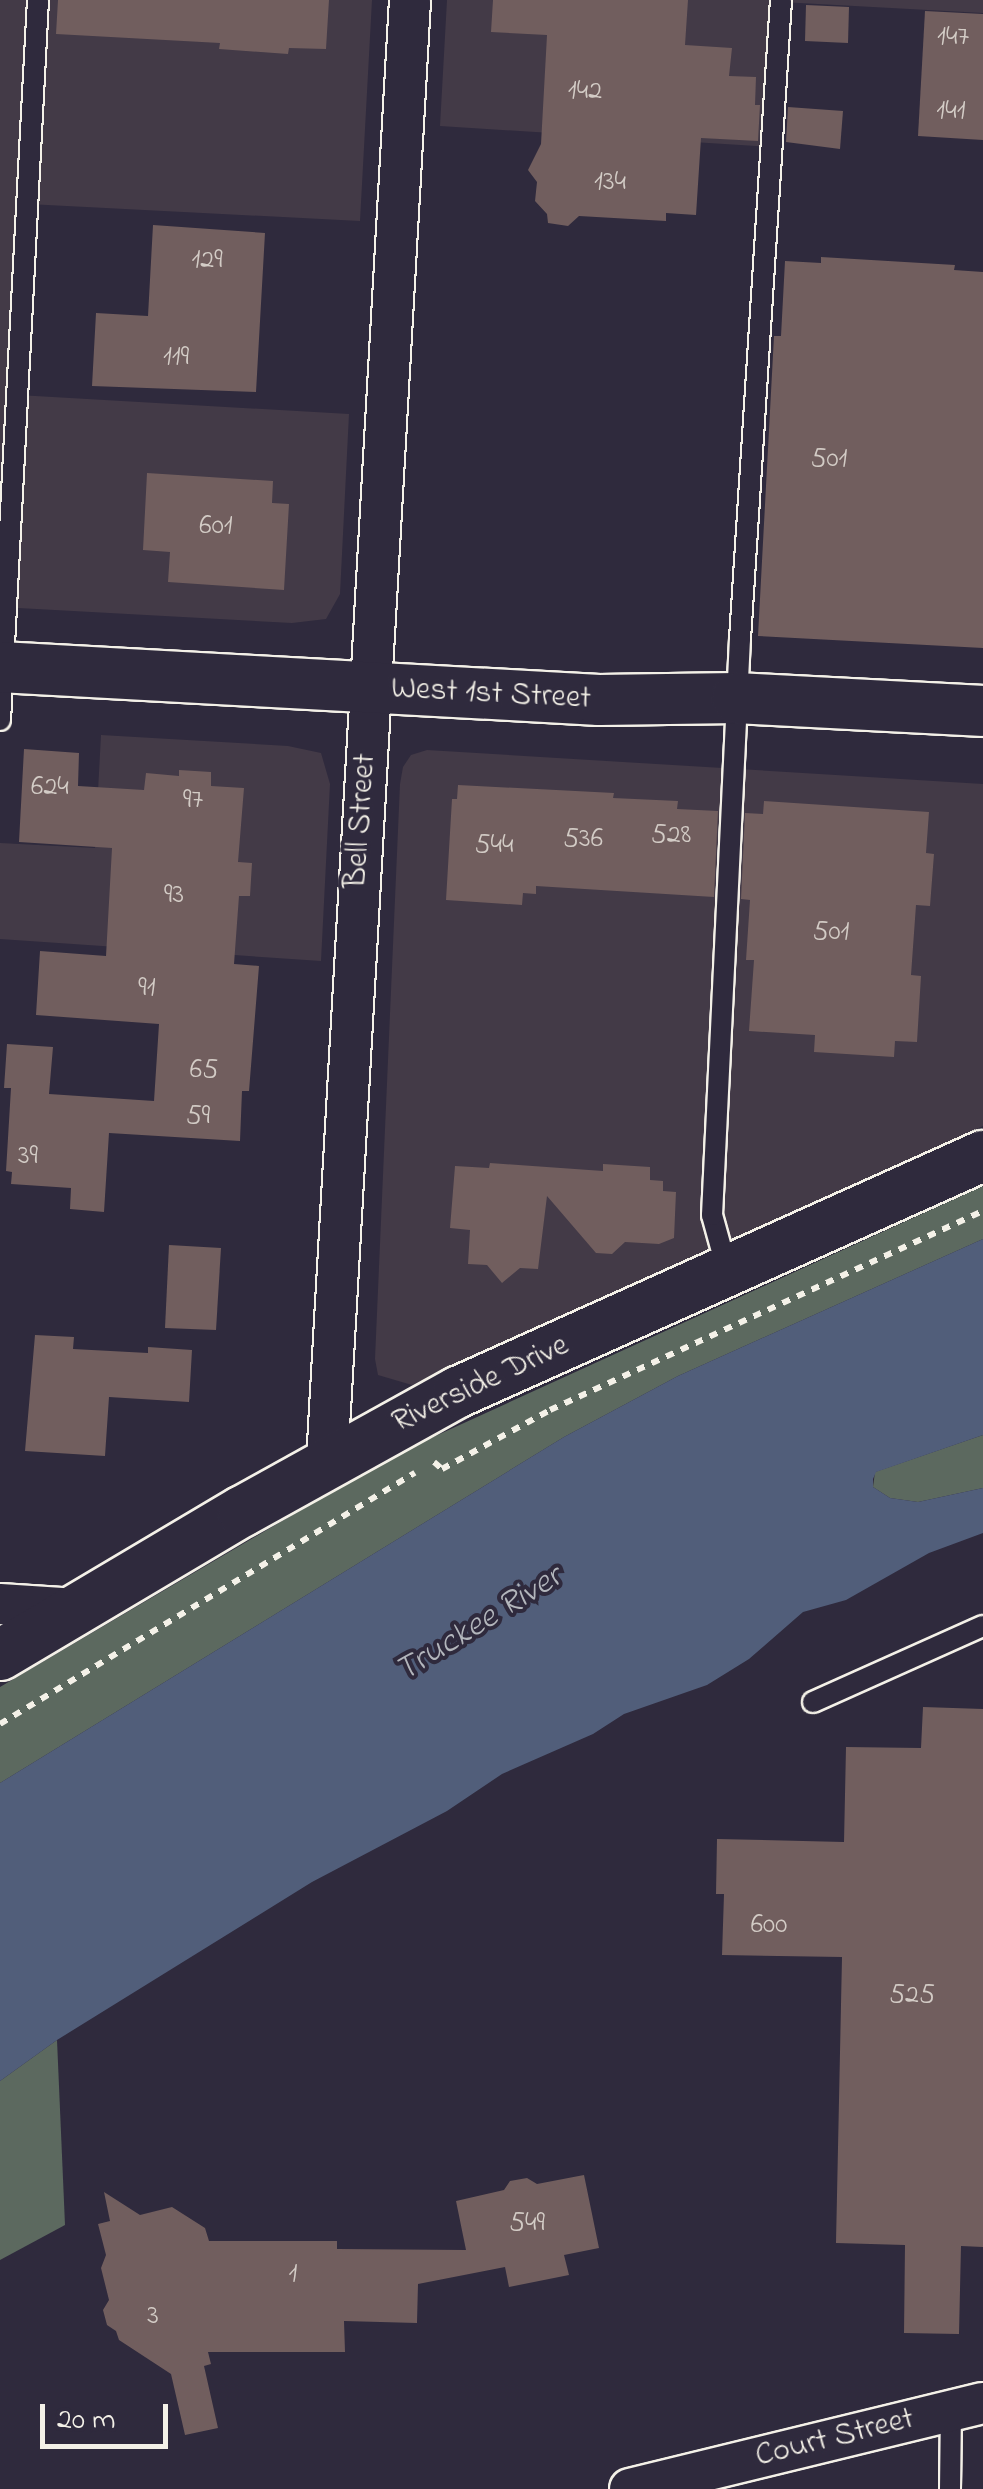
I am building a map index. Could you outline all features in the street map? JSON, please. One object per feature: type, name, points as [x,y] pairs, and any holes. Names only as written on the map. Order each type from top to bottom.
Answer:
[{"type":"street","name":"Bell Street","points":[[327,1462],[410,0]]},
{"type":"street","name":"West 1st Street","points":[[1,667],[599,700],[737,698],[983,711]]},
{"type":"street","name":"Riverside Drive","points":[[0,1655],[327,1462],[458,1392],[983,1156]]},
{"type":"street","points":[[0,1604],[77,1610]]},
{"type":"street","name":"Court Street","points":[[630,2489],[967,2407]]},
{"type":"lane","points":[[0,720],[38,0]]},
{"type":"lane","points":[[728,1273],[712,1215],[737,698],[781,0]]},
{"type":"lane","points":[[813,1702],[983,1626]]},
{"type":"lane","points":[[950,2489],[967,2407]]},
{"type":"path","points":[[0,1724],[438,1460],[442,1470],[550,1410],[983,1212]]},
{"type":"shaded area","points":[[0,0],[372,0],[360,221],[28,204],[18,395],[349,414],[340,594],[326,619],[292,623],[0,607]]},
{"type":"shaded area","points":[[447,0],[983,0],[983,13],[781,2],[772,147],[440,126]]},
{"type":"shaded area","points":[[101,735],[288,746],[321,753],[330,784],[321,961],[0,939],[0,843],[95,848]]},
{"type":"shaded area","points":[[427,750],[983,784],[983,1126],[412,1385],[378,1375],[375,1359],[400,784],[403,767],[411,755]]},
{"type":"green space","points":[[983,1186],[983,1239],[678,1376],[564,1437],[0,1783],[0,1687],[396,1454]]},
{"type":"green space","points":[[983,1435],[983,1488],[918,1502],[890,1498],[873,1487],[875,1472]]},
{"type":"green space","points":[[57,2040],[65,2225],[0,2260],[0,2081]]},
{"type":"water","name":"Truckee River","points":[[983,1239],[983,1435],[876,1472],[873,1487],[890,1498],[918,1502],[983,1488],[983,1533],[929,1553],[846,1600],[803,1612],[749,1659],[707,1685],[624,1714],[593,1734],[502,1774],[447,1811],[312,1882],[57,2040],[0,2081],[0,1783],[564,1437],[678,1376]]},
{"type":"building","points":[[58,0],[329,0],[326,49],[289,48],[288,54],[219,49],[220,43],[56,34]]},
{"type":"building","points":[[493,0],[688,0],[685,45],[732,48],[729,76],[756,77],[755,105],[760,105],[758,141],[701,138],[696,215],[666,213],[666,221],[579,216],[568,226],[548,223],[547,214],[535,201],[537,182],[528,170],[541,144],[547,35],[491,32]]},
{"type":"building","points":[[806,5],[849,7],[848,43],[805,41]]},
{"type":"building","points":[[925,11],[983,14],[983,140],[918,136]]},
{"type":"building","points":[[788,107],[843,111],[840,149],[786,142]]},
{"type":"building","points":[[153,225],[265,233],[256,392],[92,386],[96,313],[148,316]]},
{"type":"building","points":[[821,257],[955,265],[954,270],[983,272],[983,648],[758,636],[774,336],[781,336],[785,261],[821,263]]},
{"type":"building","points":[[147,473],[273,481],[272,503],[289,504],[284,590],[168,582],[170,552],[143,550]]},
{"type":"building","points":[[24,749],[79,753],[78,786],[144,790],[146,773],[179,776],[179,770],[211,772],[211,786],[244,788],[238,862],[252,863],[250,896],[239,896],[234,964],[259,966],[249,1091],[242,1091],[240,1141],[109,1133],[104,1212],[70,1209],[71,1188],[11,1184],[12,1172],[6,1171],[11,1088],[4,1088],[7,1044],[53,1047],[49,1094],[154,1101],[159,1024],[36,1015],[40,951],[106,956],[112,848],[19,842]]},
{"type":"building","points":[[458,785],[614,793],[613,798],[678,801],[677,809],[718,811],[714,897],[536,886],[536,894],[523,893],[522,905],[446,900],[452,799],[457,799]]},
{"type":"building","points":[[764,801],[929,812],[926,853],[934,854],[930,906],[916,905],[911,975],[921,976],[917,1042],[895,1041],[894,1057],[814,1052],[815,1035],[749,1031],[754,960],[746,960],[750,900],[741,899],[745,813],[763,814]]},
{"type":"building","points":[[490,1163],[603,1171],[603,1164],[650,1167],[650,1180],[663,1181],[663,1191],[676,1192],[674,1238],[659,1244],[625,1242],[612,1254],[596,1253],[547,1196],[538,1269],[520,1268],[502,1283],[487,1265],[468,1264],[470,1230],[450,1228],[455,1166],[489,1168]]},
{"type":"building","points":[[169,1245],[221,1248],[216,1330],[165,1328]]},
{"type":"building","points":[[35,1335],[74,1337],[73,1349],[148,1353],[148,1347],[192,1350],[189,1402],[109,1397],[105,1456],[25,1451]]},
{"type":"building","points":[[923,1707],[983,1709],[983,2247],[961,2246],[959,2334],[904,2333],[905,2245],[836,2243],[842,1957],[722,1955],[724,1894],[716,1894],[717,1839],[844,1842],[846,1747],[921,1748]]},
{"type":"building","points":[[584,2175],[599,2248],[564,2255],[569,2275],[509,2287],[505,2267],[418,2284],[417,2323],[344,2321],[345,2352],[208,2352],[211,2364],[204,2366],[218,2428],[185,2435],[171,2374],[119,2340],[116,2331],[107,2325],[103,2310],[109,2300],[101,2268],[106,2255],[98,2224],[110,2221],[104,2192],[140,2215],[172,2207],[205,2228],[209,2241],[337,2241],[337,2249],[466,2250],[456,2201],[504,2190],[510,2181],[527,2178],[537,2184]]}]
